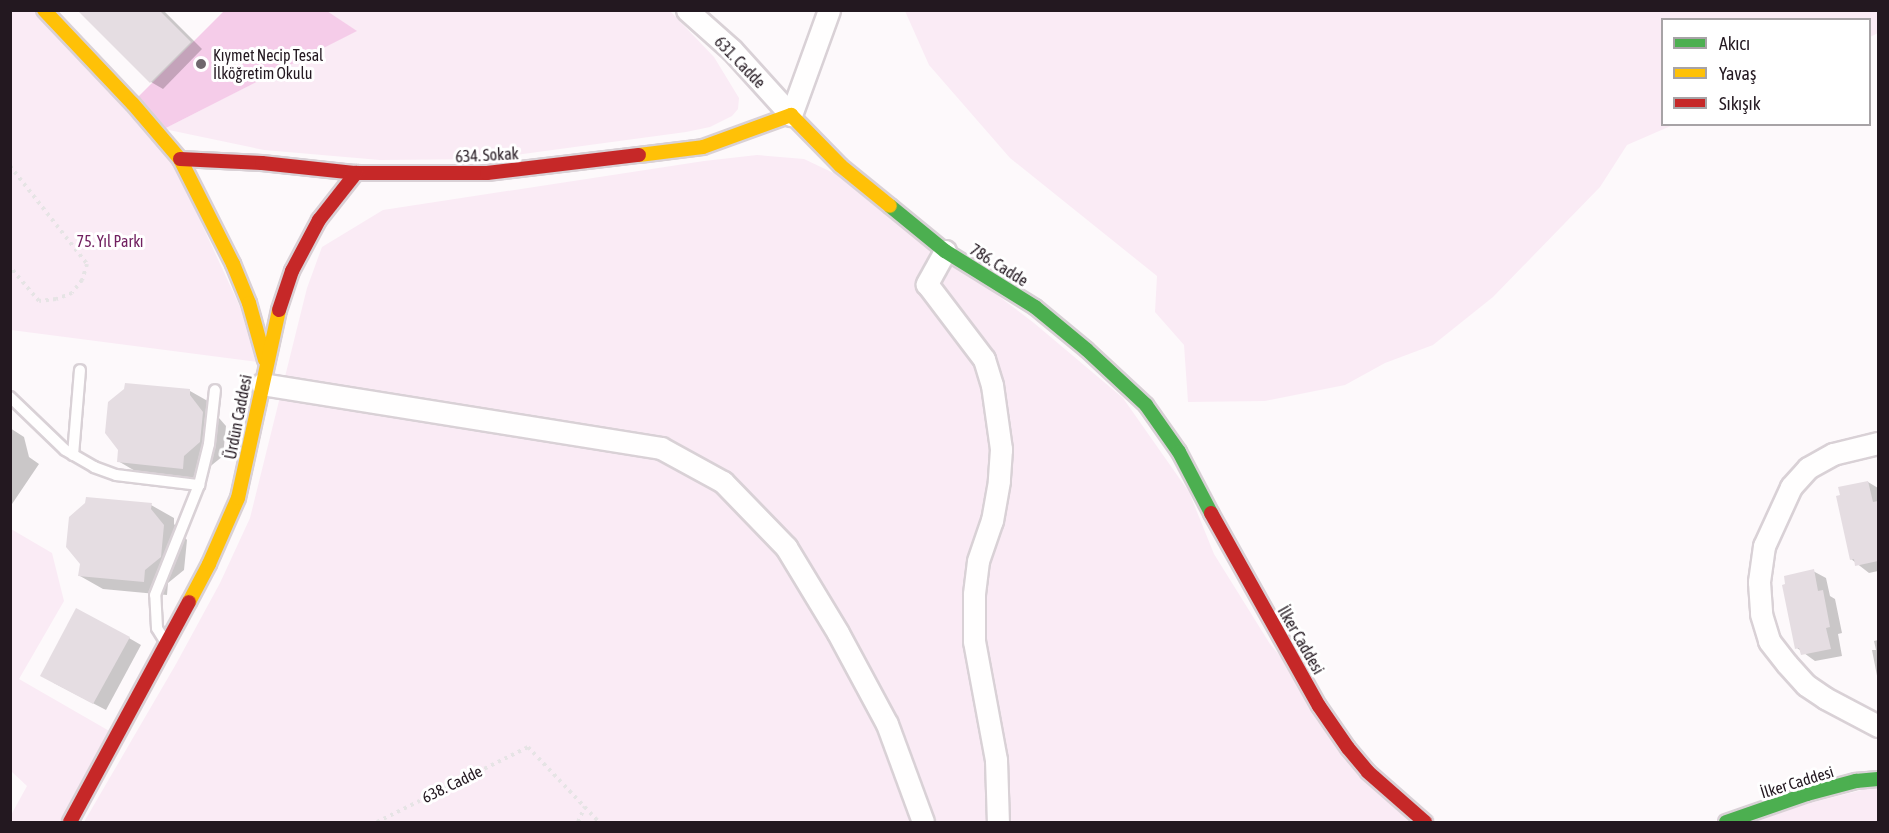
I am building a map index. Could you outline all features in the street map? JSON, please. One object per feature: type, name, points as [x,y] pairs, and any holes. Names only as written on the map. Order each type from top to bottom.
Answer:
[{"type":"main road","name":"Ürdün Caddesi","points":[[44,10],[133,104],[180,159],[233,264],[249,303],[264,373],[238,498],[210,564],[168,646],[70,822]]},
{"type":"main road","name":"634. Sokak","points":[[180,159],[261,162],[356,173],[487,174],[703,147],[791,115]]},
{"type":"main road","name":"786. Cadde","points":[[791,115],[841,166],[945,251],[1035,307],[1087,350],[1146,405],[1179,452]]},
{"type":"main road","points":[[264,373],[280,305],[301,252],[320,220],[356,173]]},
{"type":"main road","name":"İlker Caddesi","points":[[1179,452],[1319,706],[1368,772],[1425,822]]},
{"type":"main road","name":"İlker Caddesi","points":[[1726,822],[1807,794],[1856,781],[1878,779]]},
{"type":"street","name":"631. Cadde","points":[[687,10],[732,50],[791,115]]},
{"type":"street","points":[[791,115],[798,89],[829,10]]},
{"type":"street","points":[[945,251],[927,284],[984,359],[992,385],[1001,449],[999,481],[992,520],[978,561],[974,641],[996,760],[998,822]]},
{"type":"street","points":[[264,373],[661,448],[723,482],[786,547],[838,633],[886,724],[923,822]]},
{"type":"street","points":[[1878,443],[1833,454],[1808,468],[1791,487],[1764,546],[1759,582],[1761,614],[1769,641],[1787,664],[1806,685],[1825,698],[1878,726]]},
{"type":"lane","points":[[73,455],[80,370]]},
{"type":"lane","points":[[168,646],[157,628],[154,595],[198,485],[209,444],[215,390]]},
{"type":"lane","points":[[10,397],[73,455],[94,467],[116,475],[198,485]]},
{"type":"path","points":[[10,166],[87,264],[82,280],[72,293],[56,299],[39,301],[10,267]]},
{"type":"path","name":"638. Cadde","points":[[377,822],[528,747],[585,806]]},
{"type":"path","points":[[578,822],[585,806],[599,822]]},
{"type":"green space","points":[[1878,10],[1878,33],[1871,36],[1871,18],[1661,18],[1661,126],[1671,126],[1627,145],[1600,187],[1493,297],[1433,345],[1385,363],[1345,385],[1265,401],[1188,402],[1184,345],[1155,312],[1157,276],[1010,158],[929,65],[905,11]]},
{"type":"green space","name":"75. Yıl Parkı","points":[[11,11],[44,11],[160,134],[266,363],[11,330]]},
{"type":"green space","points":[[327,11],[670,11],[714,57],[739,98],[738,109],[732,116],[710,127],[686,132],[486,159],[380,160],[264,150],[164,129],[356,31]]},
{"type":"green space","points":[[757,155],[804,159],[842,177],[1034,323],[1123,398],[1189,492],[1214,554],[1270,644],[1419,822],[84,822],[176,664],[220,583],[250,518],[307,288],[322,247],[383,210]]},
{"type":"green space","points":[[11,529],[52,553],[64,601],[19,679],[118,736],[70,822],[11,822],[11,815],[27,786],[11,771]]},
{"type":"green space","points":[[1878,786],[1878,822],[1734,822]]},
{"type":"shaded area","name":"Kıymet Necip Tesal İlköğretim Okulu","points":[[224,11],[327,11],[357,31],[164,129],[138,97]]},
{"type":"building","points":[[77,10],[159,10],[191,42],[150,83]]},
{"type":"building","points":[[125,383],[190,389],[190,395],[203,412],[200,442],[184,456],[183,469],[117,462],[118,450],[105,433],[108,402],[124,389]]},
{"type":"building","points":[[1868,481],[1873,502],[1878,501],[1878,561],[1855,566],[1854,559],[1850,560],[1836,496],[1840,495],[1838,487]]},
{"type":"building","points":[[86,497],[152,503],[151,509],[164,525],[161,557],[145,570],[144,582],[78,576],[80,564],[66,547],[69,517],[85,503]]},
{"type":"building","points":[[1814,569],[1818,591],[1823,590],[1830,627],[1826,628],[1831,649],[1801,655],[1799,648],[1795,649],[1782,585],[1785,584],[1784,576]]},
{"type":"building","points":[[76,608],[130,637],[93,704],[40,676]]},
{"type":"traffic: fast","points":[[890,206],[945,251],[1035,307],[1087,350],[1146,405],[1179,452],[1211,513]]},
{"type":"traffic: fast","points":[[1726,822],[1807,794],[1856,781],[1878,779]]},
{"type":"traffic: slow","points":[[44,10],[133,104],[180,159],[233,264],[249,303],[265,360]]},
{"type":"traffic: slow","points":[[639,155],[703,147],[791,115],[841,166],[890,206]]},
{"type":"traffic: slow","points":[[189,602],[209,564],[238,498],[279,310]]},
{"type":"traffic: jam","points":[[180,159],[262,163],[356,173],[487,173],[639,155]]},
{"type":"traffic: jam","points":[[279,310],[292,271],[319,220],[356,173]]},
{"type":"traffic: jam","points":[[1211,513],[1319,706],[1348,748],[1368,772],[1425,822]]},
{"type":"traffic: jam","points":[[70,822],[189,602]]},
{"type":"place","name":"Kıymet Necip Tesal İlköğretim Okulu","points":[[201,64]]}]
